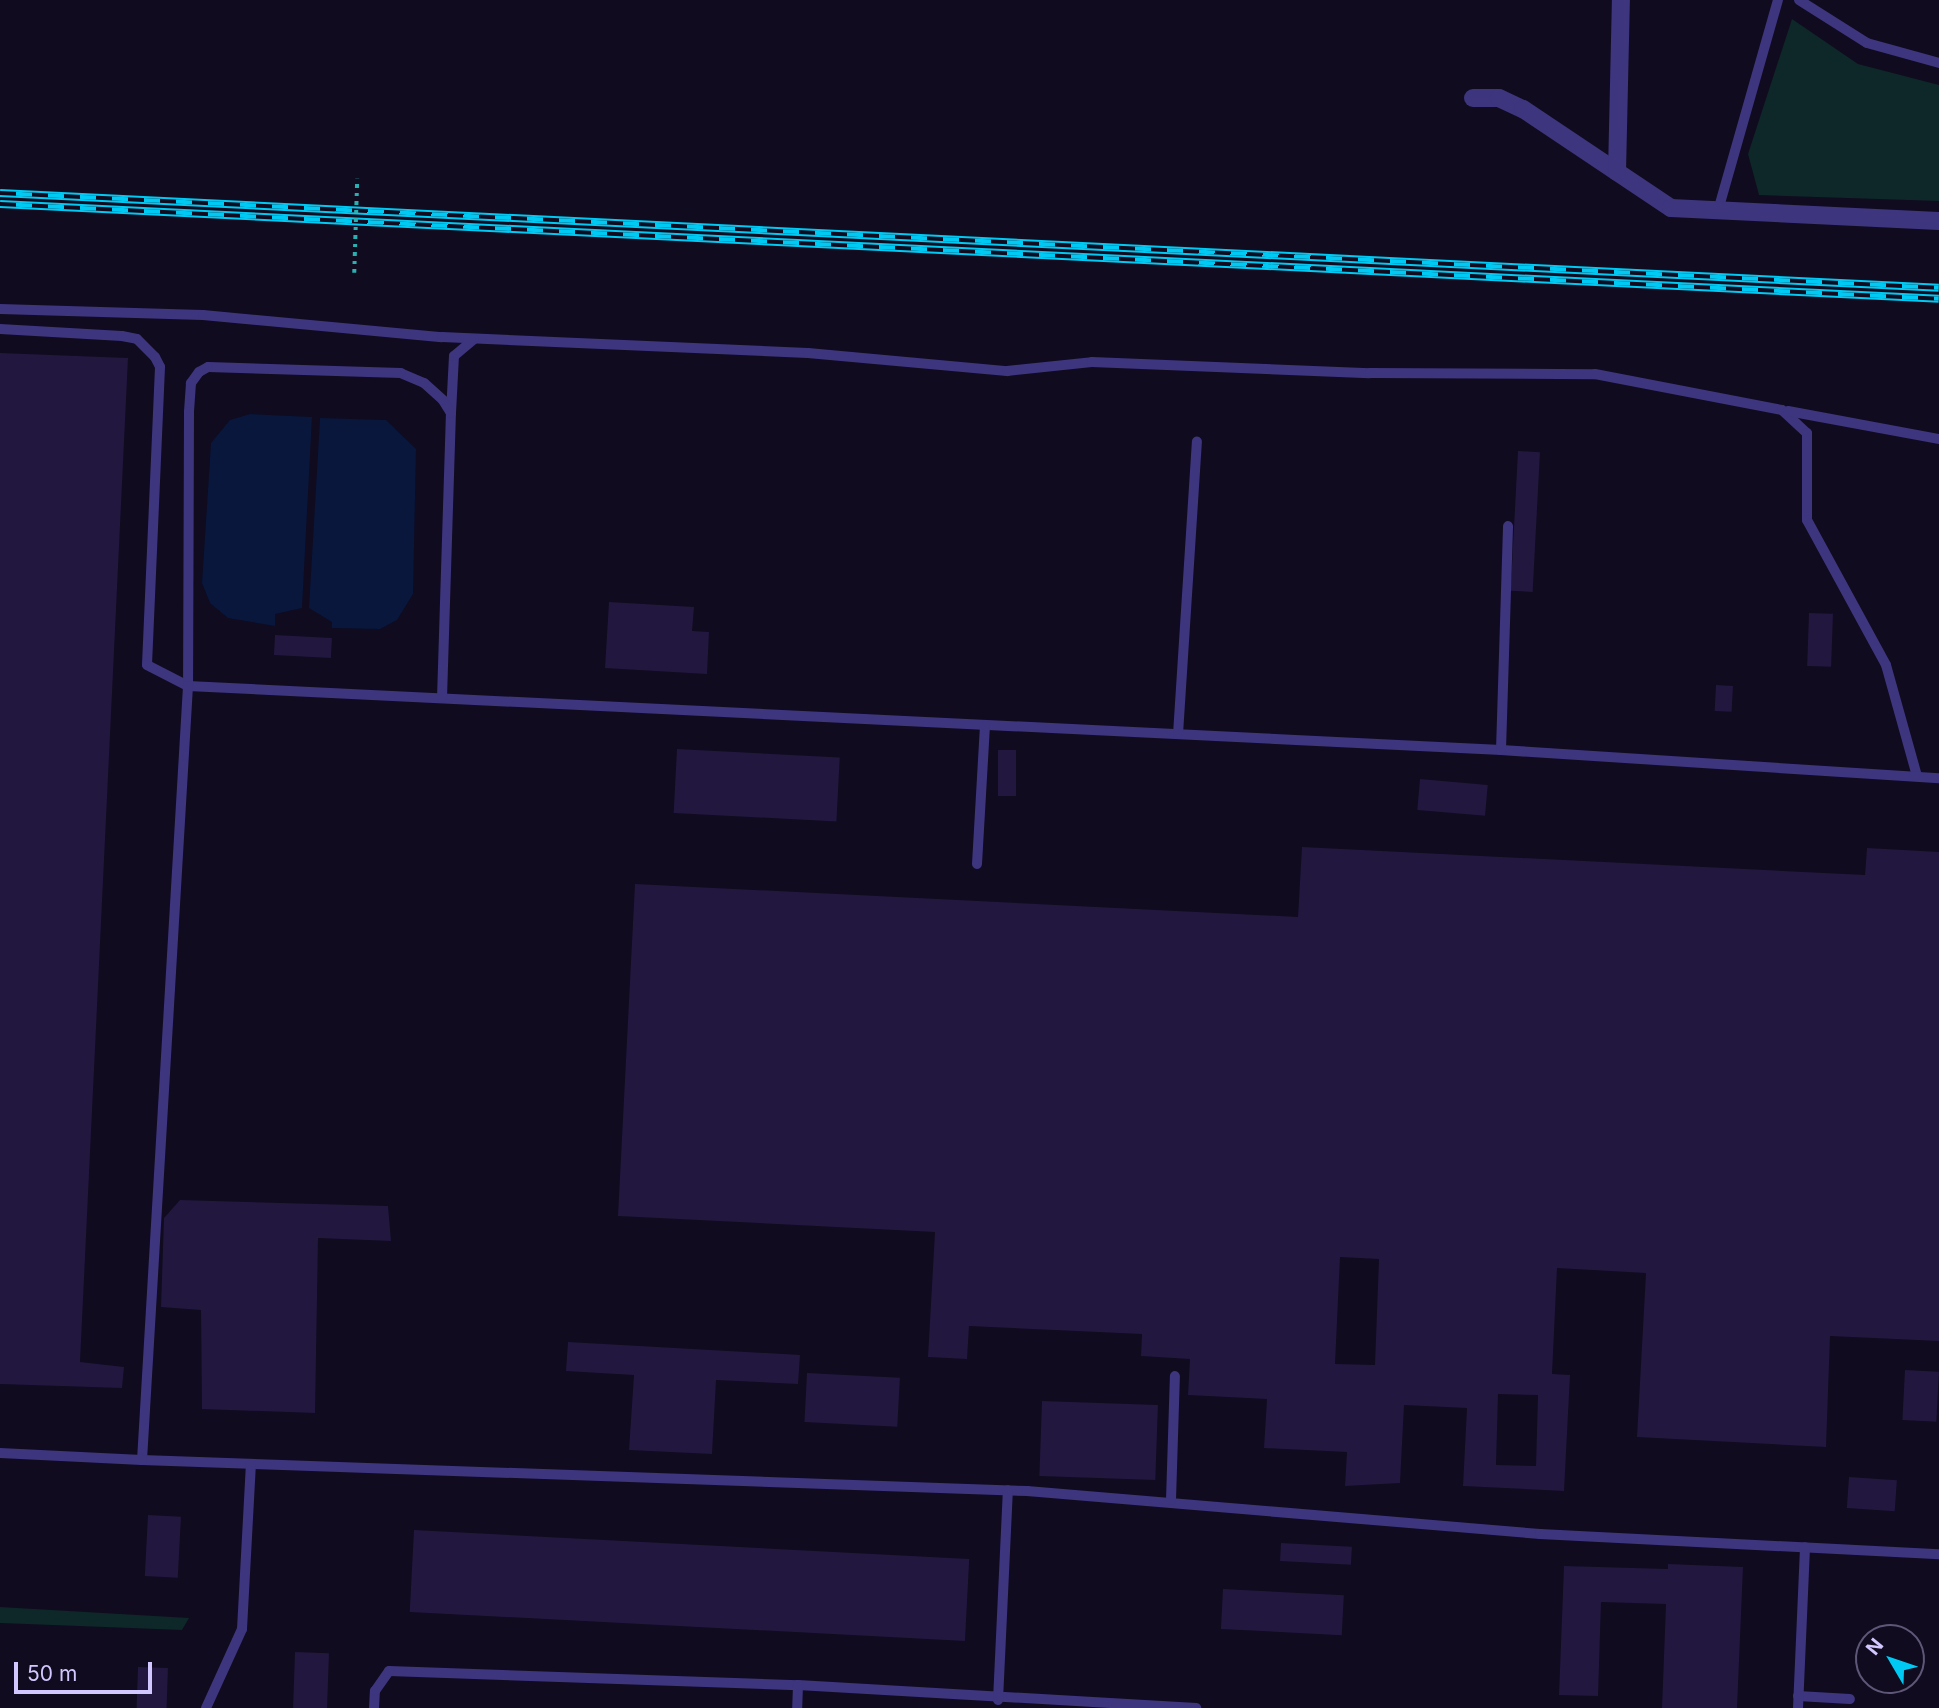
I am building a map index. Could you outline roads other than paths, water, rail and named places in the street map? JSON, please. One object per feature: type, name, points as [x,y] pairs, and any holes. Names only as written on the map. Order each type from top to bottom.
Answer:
[{"type":"street","points":[[1617,172],[1621,0]]},
{"type":"street","points":[[1473,98],[1499,98],[1523,109],[1671,208],[1719,207],[1939,221]]},
{"type":"lane","points":[[1799,0],[1867,43],[1939,63]]},
{"type":"lane","points":[[1719,207],[1778,2]]},
{"type":"lane","points":[[0,309],[203,316],[476,338],[808,353],[1007,370],[1093,362],[1370,373],[1595,374],[1939,439]]},
{"type":"lane","points":[[0,329],[122,335],[137,339],[155,357],[160,367],[147,665],[188,686],[1501,750],[1939,778]]},
{"type":"lane","points":[[442,698],[454,356],[476,338]]},
{"type":"lane","points":[[142,1460],[188,686],[191,383],[199,372],[208,368],[401,373],[424,383],[451,413]]},
{"type":"lane","points":[[1782,410],[1807,433],[1807,520],[1886,665],[1917,776]]},
{"type":"lane","points":[[1178,734],[1197,442]]},
{"type":"lane","points":[[1501,750],[1508,526]]},
{"type":"lane","points":[[977,864],[985,725]]},
{"type":"lane","points":[[1171,1500],[1175,1376]]},
{"type":"lane","points":[[0,1453],[1007,1490],[1171,1500],[1540,1534],[1939,1553]]},
{"type":"lane","points":[[206,1708],[242,1629],[251,1464]]},
{"type":"lane","points":[[998,1700],[1007,1490]]},
{"type":"lane","points":[[1805,1546],[1798,1702],[1850,1699]]},
{"type":"lane","points":[[374,1708],[375,1691],[389,1671],[798,1685],[998,1700],[1196,1708]]},
{"type":"lane","points":[[797,1708],[798,1685]]},
{"type":"lane","points":[[916,1708],[917,1694]]},
{"type":"water","points":[[250,414],[312,417],[302,608],[275,614],[275,626],[228,618],[210,603],[202,583],[211,443],[230,420]]},
{"type":"water","points":[[320,418],[386,420],[416,449],[413,594],[397,620],[380,629],[332,628],[332,622],[309,608]]},
{"type":"railway","points":[[0,193],[1939,288]]},
{"type":"railway","points":[[0,204],[1939,299]]}]
